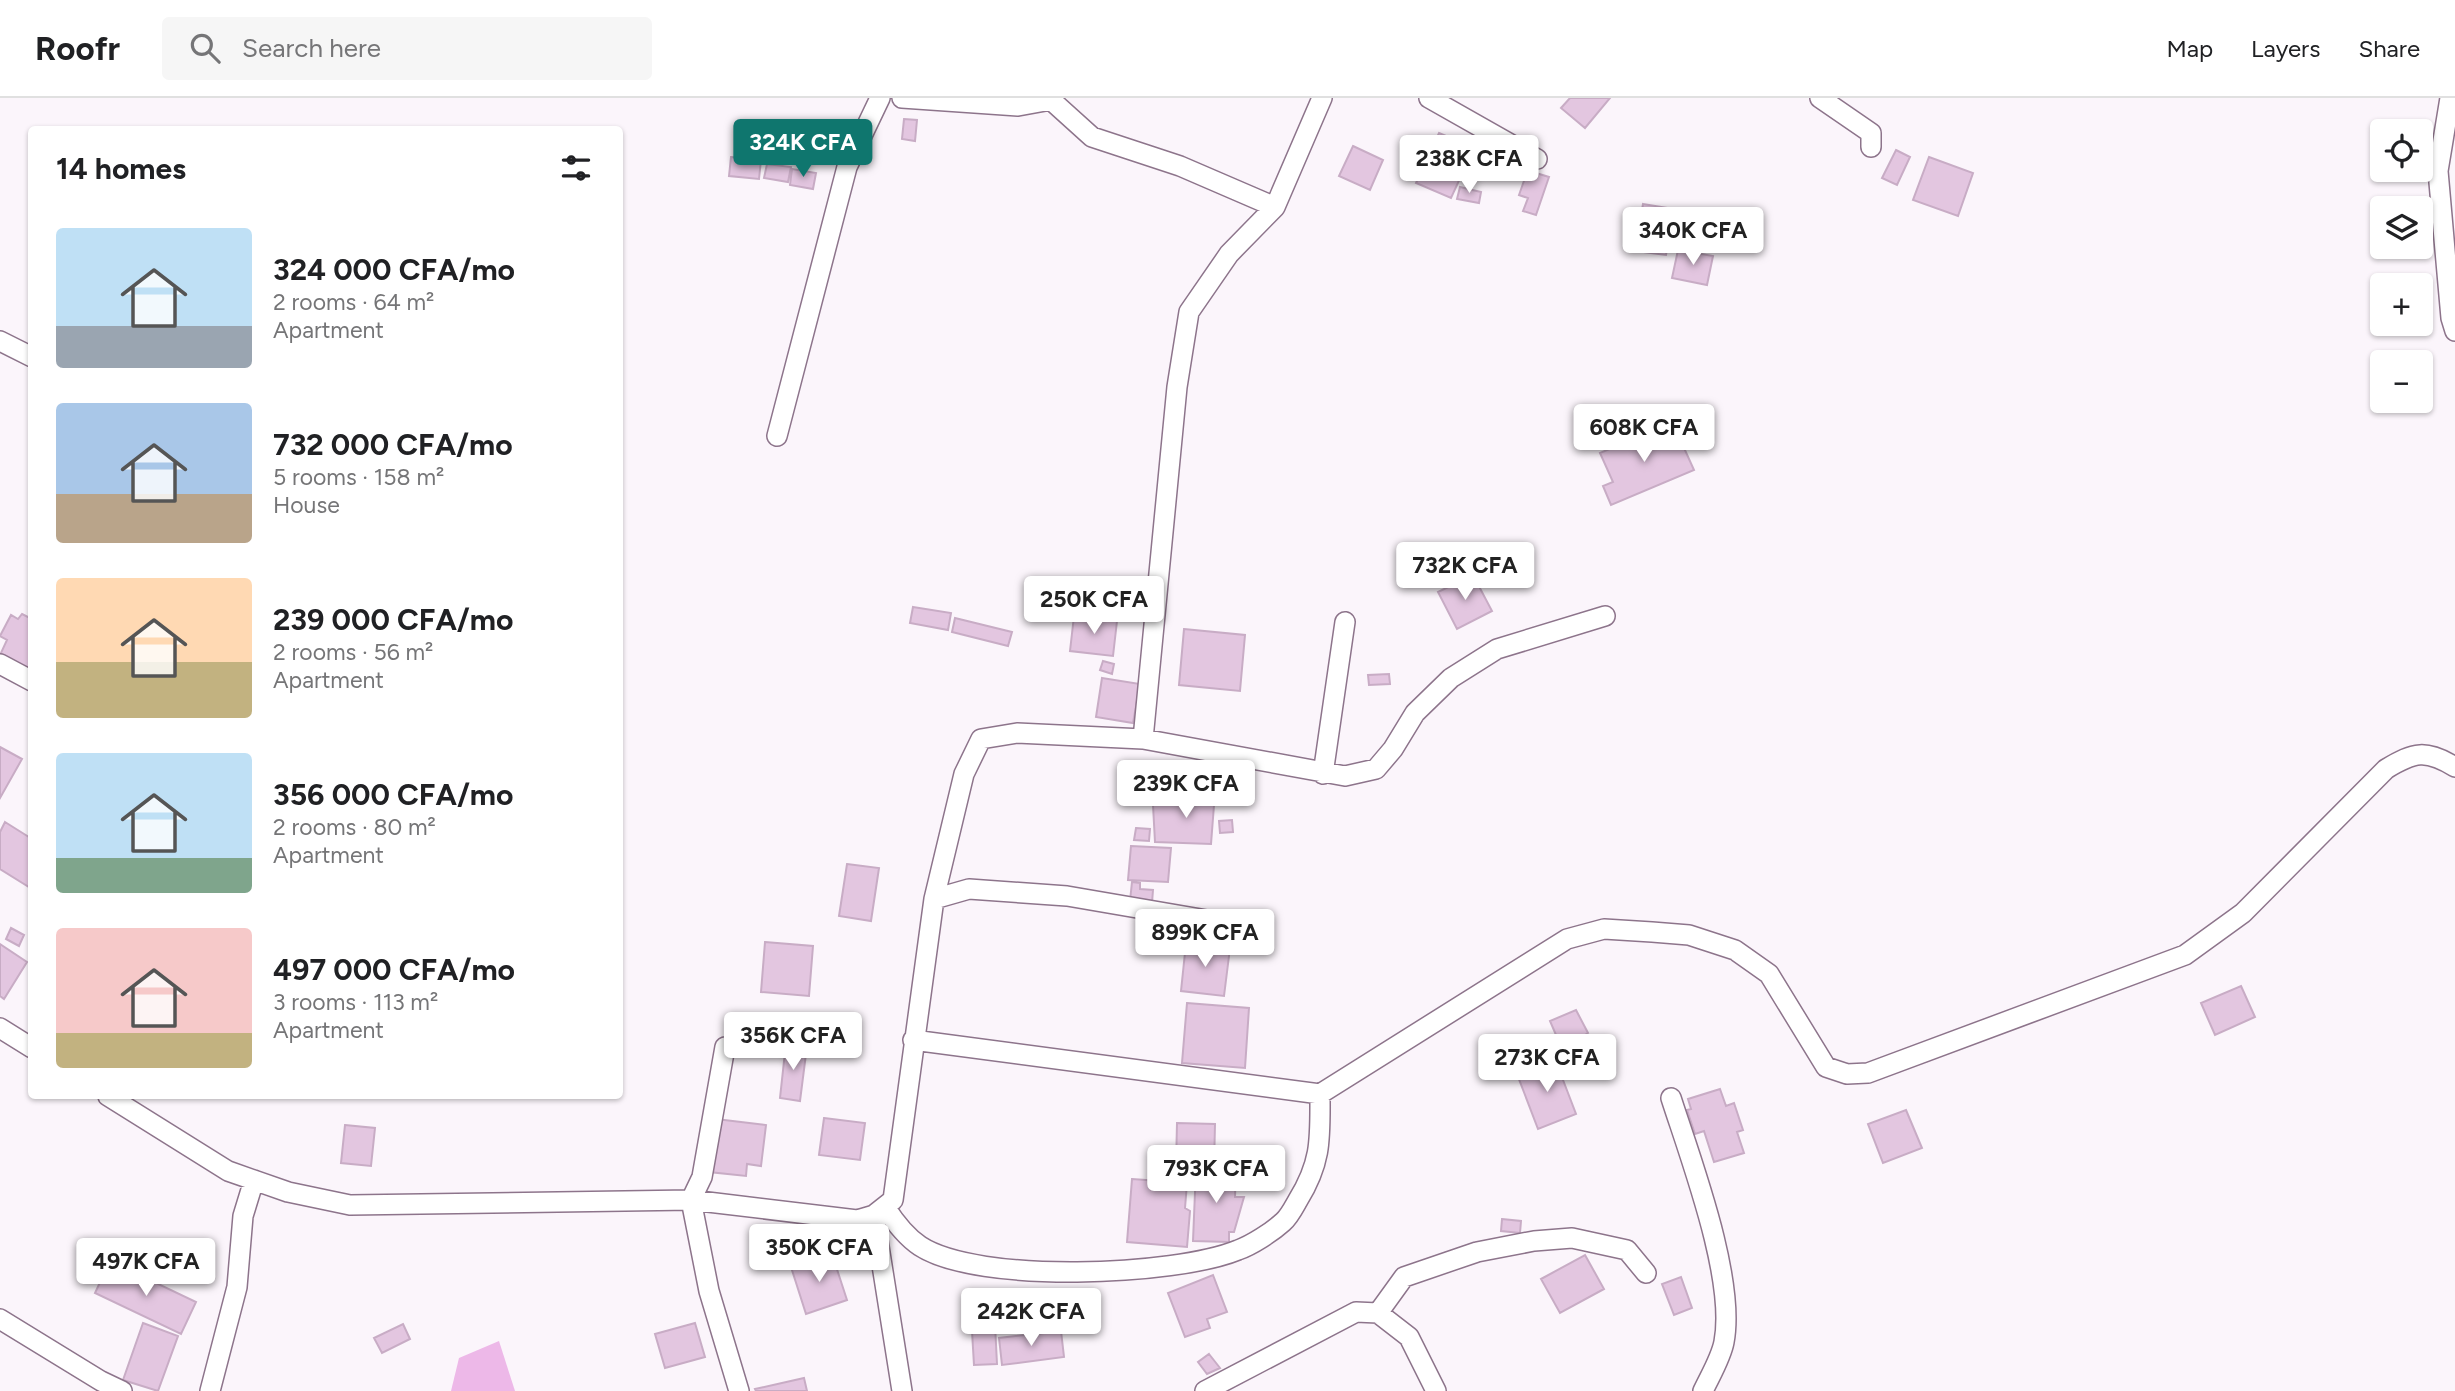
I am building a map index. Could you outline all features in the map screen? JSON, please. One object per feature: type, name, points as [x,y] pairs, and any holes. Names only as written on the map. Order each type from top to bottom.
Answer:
[{"type":"street","points":[[777,436],[846,167],[880,98]]},
{"type":"street","points":[[902,98],[1018,107],[1052,99],[1092,137],[1180,166],[1275,207]]},
{"type":"street","points":[[1143,739],[1177,387],[1189,312],[1229,254],[1275,207],[1322,98]]},
{"type":"street","points":[[1429,98],[1537,159]]},
{"type":"street","points":[[1820,98],[1871,133],[1871,147]]},
{"type":"street","points":[[2450,98],[2438,171],[2451,318],[2455,331]]},
{"type":"street","points":[[0,341],[28,355]]},
{"type":"street","points":[[113,1099],[228,1171],[288,1192],[350,1205],[691,1200],[857,1220],[880,1211],[893,1200],[934,899],[964,774],[981,739],[1017,733],[1143,739],[1345,776],[1376,769],[1393,749],[1415,713],[1451,678],[1497,649],[1605,616]]},
{"type":"street","points":[[1323,774],[1345,622]]},
{"type":"street","points":[[0,664],[28,679]]},
{"type":"street","points":[[913,1040],[1320,1094],[1567,939],[1604,929],[1689,935],[1735,950],[1769,974],[1826,1067],[1847,1074],[1868,1073],[2185,955],[2243,913],[2386,769],[2406,757],[2420,754],[2439,757],[2455,767]]},
{"type":"street","points":[[934,899],[969,889],[1067,896],[1236,925]]},
{"type":"street","points":[[0,1028],[28,1046]]},
{"type":"street","points":[[725,1047],[702,1177],[691,1200],[709,1291],[739,1391]]},
{"type":"street","points":[[880,1211],[921,1247],[988,1267],[1108,1273],[1176,1266],[1239,1250],[1285,1222],[1307,1185],[1320,1153],[1320,1094]]},
{"type":"street","points":[[1671,1098],[1705,1207],[1725,1295],[1724,1342],[1703,1391]]},
{"type":"street","points":[[210,1391],[237,1287],[243,1216],[254,1180]]},
{"type":"street","points":[[880,1211],[902,1391]]},
{"type":"street","points":[[1378,1313],[1404,1277],[1477,1252],[1534,1241],[1572,1238],[1627,1250],[1646,1273]]},
{"type":"street","points":[[1205,1391],[1356,1312],[1378,1313],[1409,1337],[1436,1391]]},
{"type":"street","points":[[0,1319],[122,1391]]},
{"type":"shaded area","points":[[499,1341],[515,1391],[451,1391],[459,1358]]},
{"type":"building","points":[[1570,98],[1610,98],[1585,128],[1561,108]]},
{"type":"building","points":[[904,119],[917,120],[915,141],[902,139]]},
{"type":"building","points":[[1439,133],[1474,148],[1451,198],[1416,183]]},
{"type":"building","points":[[1353,146],[1383,160],[1370,190],[1339,176]]},
{"type":"building","points":[[1896,150],[1910,157],[1897,185],[1882,178]]},
{"type":"building","points":[[731,157],[761,160],[759,179],[729,176]]},
{"type":"building","points":[[1929,157],[1973,173],[1958,216],[1913,200]]},
{"type":"building","points":[[767,164],[791,167],[788,182],[764,178]]},
{"type":"building","points":[[792,169],[816,173],[813,189],[790,185]]},
{"type":"building","points":[[1536,173],[1549,177],[1536,215],[1523,211],[1528,198],[1519,195],[1526,175],[1533,178]]},
{"type":"building","points":[[1460,187],[1481,192],[1479,203],[1457,199]]},
{"type":"building","points":[[1643,204],[1674,209],[1666,255],[1635,251]]},
{"type":"building","points":[[1678,250],[1713,256],[1707,285],[1672,278]]},
{"type":"building","points":[[1665,425],[1672,442],[1680,439],[1694,470],[1611,505],[1603,486],[1613,482],[1600,453]]},
{"type":"building","points":[[1473,575],[1492,611],[1457,629],[1438,592]]},
{"type":"building","points":[[913,607],[951,613],[948,630],[910,623]]},
{"type":"building","points":[[22,614],[28,617],[28,669],[0,655],[7,640],[0,636],[11,615],[18,619]]},
{"type":"building","points":[[1074,616],[1117,621],[1113,656],[1070,651]]},
{"type":"building","points":[[955,618],[1012,632],[1008,646],[952,632]]},
{"type":"building","points":[[1184,629],[1245,635],[1240,691],[1179,685]]},
{"type":"building","points":[[1103,661],[1114,664],[1112,674],[1100,670]]},
{"type":"building","points":[[1389,674],[1390,684],[1369,685],[1368,675]]},
{"type":"building","points":[[1102,678],[1140,684],[1133,723],[1096,717]]},
{"type":"building","points":[[0,747],[22,759],[0,798]]},
{"type":"building","points":[[1186,792],[1215,792],[1211,844],[1155,842],[1153,805],[1176,803],[1176,798],[1186,799]]},
{"type":"building","points":[[1232,820],[1233,832],[1220,833],[1219,821]]},
{"type":"building","points":[[5,822],[28,836],[28,886],[0,869],[0,832]]},
{"type":"building","points":[[1136,828],[1150,829],[1149,841],[1134,840]]},
{"type":"building","points":[[1131,846],[1171,848],[1168,882],[1128,880]]},
{"type":"building","points":[[847,864],[879,868],[871,921],[839,916]]},
{"type":"building","points":[[1132,882],[1140,883],[1140,889],[1153,890],[1152,903],[1130,901]]},
{"type":"building","points":[[11,928],[24,935],[19,946],[6,939]]},
{"type":"building","points":[[765,942],[813,946],[809,996],[761,992]]},
{"type":"building","points":[[1186,943],[1230,948],[1224,996],[1181,991]]},
{"type":"building","points":[[0,944],[27,962],[4,999],[0,996]]},
{"type":"building","points":[[2241,986],[2255,1017],[2215,1035],[2201,1003]]},
{"type":"building","points":[[1187,1003],[1249,1008],[1245,1068],[1182,1063]]},
{"type":"building","points":[[1576,1010],[1588,1033],[1562,1049],[1550,1021]]},
{"type":"building","points":[[785,1031],[811,1032],[811,1043],[785,1042]]},
{"type":"building","points":[[786,1043],[807,1046],[800,1101],[780,1098]]},
{"type":"building","points":[[1555,1059],[1576,1114],[1538,1129],[1517,1074]]},
{"type":"building","points":[[1720,1089],[1726,1106],[1734,1103],[1743,1130],[1737,1132],[1744,1153],[1714,1162],[1704,1131],[1695,1134],[1687,1110],[1691,1109],[1688,1099]]},
{"type":"building","points":[[1906,1110],[1922,1148],[1883,1163],[1868,1124]]},
{"type":"building","points":[[824,1118],[865,1123],[860,1160],[819,1155]]},
{"type":"building","points":[[716,1119],[766,1125],[761,1166],[747,1164],[746,1176],[709,1172]]},
{"type":"building","points":[[1177,1123],[1215,1124],[1214,1167],[1176,1166]]},
{"type":"building","points":[[345,1125],[375,1128],[371,1166],[341,1163]]},
{"type":"building","points":[[1196,1168],[1236,1169],[1235,1197],[1244,1197],[1234,1232],[1229,1232],[1229,1242],[1193,1241]]},
{"type":"building","points":[[1132,1179],[1187,1183],[1185,1208],[1190,1211],[1187,1247],[1127,1242]]},
{"type":"building","points":[[1502,1219],[1521,1221],[1520,1233],[1501,1231]]},
{"type":"building","points":[[832,1254],[847,1300],[806,1314],[791,1267]]},
{"type":"building","points":[[1585,1255],[1604,1289],[1560,1313],[1541,1279]]},
{"type":"building","points":[[110,1261],[196,1302],[181,1334],[95,1293]]},
{"type":"building","points":[[1213,1275],[1227,1312],[1207,1319],[1210,1328],[1185,1337],[1168,1293]]},
{"type":"building","points":[[1681,1277],[1692,1308],[1674,1315],[1662,1284]]},
{"type":"building","points":[[1051,1304],[1052,1325],[1029,1326],[1027,1305]]},
{"type":"building","points":[[994,1305],[997,1364],[974,1365],[971,1314],[979,1314],[979,1306]]},
{"type":"building","points":[[143,1323],[178,1336],[158,1391],[123,1380]]},
{"type":"building","points":[[695,1323],[705,1357],[665,1368],[655,1334]]},
{"type":"building","points":[[403,1324],[410,1339],[382,1353],[374,1338]]},
{"type":"building","points":[[1061,1331],[1064,1357],[1002,1365],[999,1338]]},
{"type":"building","points":[[1209,1354],[1220,1368],[1207,1374],[1198,1362]]},
{"type":"building","points":[[804,1378],[807,1391],[755,1389]]}]
